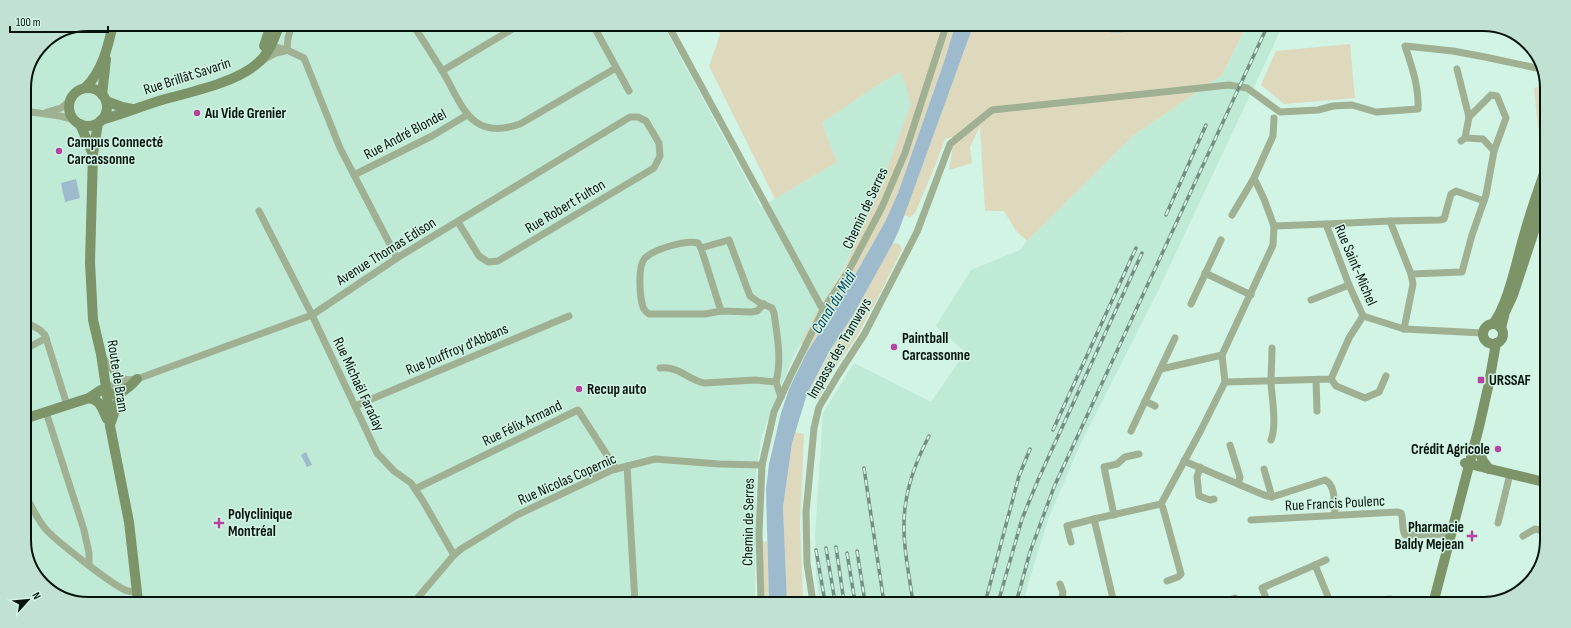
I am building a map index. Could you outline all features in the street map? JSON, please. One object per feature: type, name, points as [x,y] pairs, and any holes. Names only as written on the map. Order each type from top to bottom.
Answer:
[{"type":"main road","name":"Route de Bram","points":[[93,154],[77,122],[69,111],[70,101],[75,92],[84,88],[92,81],[101,64],[111,31]]},
{"type":"main road","points":[[249,69],[261,54],[269,31]]},
{"type":"main road","points":[[260,62],[277,31]]},
{"type":"main road","name":"Route de Bram","points":[[108,45],[104,98],[106,111],[99,122],[93,154],[90,262],[93,320],[101,354],[110,426],[129,522],[138,596]]},
{"type":"main road","name":"Rue Brillât Savarin","points":[[99,122],[134,109],[224,81],[260,62]]},
{"type":"main road","points":[[84,88],[94,89],[104,98]]},
{"type":"main road","name":"Rue Brillât Savarin","points":[[104,98],[122,108],[134,109]]},
{"type":"main road","points":[[77,122],[92,125],[99,122]]},
{"type":"main road","points":[[1497,326],[1486,327],[1483,333],[1485,340],[1492,343],[1502,339],[1503,335],[1497,326],[1498,317],[1540,185]]},
{"type":"main road","points":[[1497,326],[1506,312],[1513,295],[1540,213]]},
{"type":"main road","points":[[93,320],[94,345],[105,390],[112,395],[121,393]]},
{"type":"main road","points":[[1468,463],[1475,443],[1489,383],[1492,343]]},
{"type":"main road","points":[[1435,597],[1468,463],[1492,343]]},
{"type":"main road","points":[[110,426],[121,393],[131,380]]},
{"type":"main road","points":[[31,417],[89,398],[105,390]]},
{"type":"main road","points":[[89,398],[95,399],[99,402],[110,426]]},
{"type":"main road","points":[[1475,443],[1483,461],[1489,468]]},
{"type":"main road","points":[[1468,463],[1540,481]]},
{"type":"street","points":[[287,50],[290,31]]},
{"type":"street","points":[[417,31],[467,115],[476,123],[489,128],[508,128],[520,124],[616,68]]},
{"type":"street","points":[[442,71],[509,31]]},
{"type":"street","points":[[596,31],[629,91]]},
{"type":"street","points":[[671,31],[823,310]]},
{"type":"street","name":"Chemin de Serres","points":[[761,597],[759,533],[762,465],[774,412],[823,310],[848,272],[882,207],[904,153],[944,31]]},
{"type":"street","points":[[272,42],[275,47],[287,50],[304,58],[340,148],[397,258]]},
{"type":"street","name":"Impasse des Tramways","points":[[812,597],[807,563],[806,512],[814,428],[819,407],[838,374],[865,333],[917,232],[950,144],[992,110],[1229,85],[1247,88],[1280,112],[1318,110],[1333,106],[1352,105],[1376,112],[1418,109],[1417,85],[1413,69],[1404,46],[1459,52],[1536,68]]},
{"type":"street","points":[[260,62],[276,53],[287,50]]},
{"type":"street","points":[[1457,68],[1469,117],[1463,139],[1483,139],[1494,151]]},
{"type":"street","points":[[1411,274],[1462,272],[1472,235],[1484,202],[1494,151],[1506,118],[1498,96],[1491,95],[1469,117]]},
{"type":"street","points":[[44,113],[61,108],[70,101]]},
{"type":"street","points":[[31,112],[60,116],[77,122]]},
{"type":"street","name":"Rue André Blondel","points":[[354,176],[432,136],[467,115]]},
{"type":"street","name":"Avenue Thomas Edison","points":[[105,390],[312,315],[397,258],[617,124],[630,117],[638,117],[646,121]]},
{"type":"street","points":[[1232,215],[1254,178],[1272,136],[1274,118]]},
{"type":"street","name":"Rue Robert Fulton","points":[[458,222],[479,256],[488,262],[498,260],[654,168],[660,156],[659,143],[646,121]]},
{"type":"street","points":[[1071,542],[1066,526],[1161,504],[1200,432],[1225,382],[1222,355],[1273,245],[1274,226],[1264,198],[1254,178]]},
{"type":"street","points":[[1326,224],[1444,219],[1451,194],[1456,191],[1484,202]]},
{"type":"street","name":"Rue Michaël Faraday","points":[[259,211],[312,315],[376,453],[394,471],[411,483],[454,555]]},
{"type":"street","points":[[1390,222],[1411,274],[1413,284],[1404,329]]},
{"type":"street","name":"Rue Saint-Michel","points":[[1274,226],[1326,224],[1349,285],[1363,316],[1404,329],[1483,333]]},
{"type":"street","points":[[701,248],[729,240],[750,296],[754,300],[772,308],[774,312],[778,346],[778,372],[776,382],[781,397]]},
{"type":"street","points":[[1190,304],[1221,240]]},
{"type":"street","points":[[722,311],[698,243],[692,242],[670,246],[645,259],[641,267],[640,287],[643,309],[648,314],[655,316],[705,314],[722,311],[757,311],[764,304]]},
{"type":"street","points":[[1205,273],[1251,295]]},
{"type":"street","points":[[1311,300],[1349,285]]},
{"type":"street","name":"Rue Jouffroy d'Abbans","points":[[355,406],[569,316]]},
{"type":"street","points":[[1331,379],[1349,338],[1363,316]]},
{"type":"street","points":[[31,325],[40,330],[46,338],[68,405]]},
{"type":"street","points":[[31,346],[46,338]]},
{"type":"street","points":[[1131,431],[1175,338]]},
{"type":"street","points":[[1271,440],[1274,423],[1271,381],[1272,348]]},
{"type":"street","points":[[101,354],[111,369],[118,376],[131,380]]},
{"type":"street","points":[[1161,369],[1222,355]]},
{"type":"street","points":[[660,368],[668,367],[675,369],[697,382],[704,383],[755,380],[776,382]]},
{"type":"street","points":[[1331,379],[1336,386],[1364,398],[1379,392],[1386,376]]},
{"type":"street","points":[[1225,382],[1331,379]]},
{"type":"street","points":[[1316,380],[1317,411]]},
{"type":"street","points":[[1145,401],[1155,406]]},
{"type":"street","name":"Rue Félix Armand","points":[[415,489],[578,410],[616,469]]},
{"type":"street","points":[[46,412],[84,530],[89,553],[89,564]]},
{"type":"street","points":[[1230,445],[1240,477],[1238,484]]},
{"type":"street","points":[[1114,515],[1104,467],[1118,464],[1125,457],[1140,454]]},
{"type":"street","name":"Rue Nicolas Copernic","points":[[418,597],[454,555],[461,549],[517,515],[616,469],[656,459],[719,464],[762,465]]},
{"type":"street","points":[[1184,461],[1200,466],[1238,484],[1272,497],[1325,480],[1330,482],[1332,486],[1335,515]]},
{"type":"street","points":[[627,466],[635,597]]},
{"type":"street","points":[[1200,466],[1197,477],[1199,496],[1210,500],[1214,499]]},
{"type":"street","points":[[1264,469],[1272,497]]},
{"type":"street","points":[[1498,523],[1510,474]]},
{"type":"street","points":[[1161,504],[1180,574],[1178,577],[1166,581]]},
{"type":"street","points":[[31,506],[44,528],[62,545],[103,576],[126,591],[138,596]]},
{"type":"street","name":"Rue Francis Poulenc","points":[[1251,520],[1397,512],[1401,513],[1403,531],[1405,534],[1450,534]]},
{"type":"street","points":[[1094,519],[1113,597]]},
{"type":"street","points":[[1523,536],[1535,529],[1540,530]]},
{"type":"street","points":[[1265,597],[1262,588],[1326,560]]},
{"type":"street","points":[[1315,565],[1328,597]]},
{"type":"street","points":[[1060,584],[1063,592],[1062,597]]},
{"type":"shaded area","points":[[88,31],[666,31],[761,207],[837,162],[822,123],[873,88],[900,72],[915,104],[879,204],[793,357],[762,435],[756,471],[755,597],[80,597],[63,591],[53,585],[43,575],[34,559],[31,544],[31,88],[35,66],[41,56],[56,41],[66,35]]},
{"type":"shaded area","points":[[718,31],[953,31],[898,193],[885,222],[855,275],[806,354],[802,348],[801,342],[819,308],[845,267],[884,178],[911,104],[900,72],[873,88],[822,123],[837,162],[775,199],[709,66],[720,35]]},
{"type":"shaded area","points":[[971,31],[1244,31],[1222,75],[1134,135],[1027,241],[1017,232],[1004,211],[985,211],[980,126],[970,147],[972,163],[949,170],[952,153],[952,137],[945,139],[915,213],[910,217],[904,215]]},
{"type":"shaded area","points":[[1244,31],[1280,31],[1157,293],[1079,447],[1049,517],[1025,597],[819,597],[816,576],[815,535],[823,413],[854,363],[931,402],[965,352],[936,326],[971,270],[1020,250],[1027,241],[1134,135],[1222,75]]},
{"type":"shaded area","points":[[1350,44],[1355,98],[1284,104],[1261,85],[1276,51]]},
{"type":"shaded area","points":[[1540,86],[1540,130],[1538,128],[1534,88]]},
{"type":"shaded area","points":[[893,243],[899,244],[902,249],[881,292],[857,336],[833,371],[819,399],[813,398],[809,391]]},
{"type":"shaded area","points":[[795,432],[804,434],[800,523],[803,597],[787,597],[783,507],[792,443]]},
{"type":"shaded area","points":[[763,541],[767,542],[769,597],[763,597],[761,547]]},
{"type":"water","points":[[953,31],[971,31],[899,230],[853,315],[829,352],[807,394],[792,443],[783,507],[787,597],[769,597],[766,489],[769,464],[781,413],[789,389],[806,354],[855,275],[885,222],[898,193]]},
{"type":"water","points":[[76,179],[80,198],[65,202],[61,183]]},
{"type":"water","points":[[306,452],[312,465],[307,467],[301,455]]},
{"type":"waterway","points":[[1114,31],[1120,31]]},
{"type":"waterway","points":[[1120,31],[1125,31]]},
{"type":"railway","points":[[1018,597],[1030,552],[1054,487],[1265,31]]},
{"type":"railway","points":[[1166,215],[1206,125]]},
{"type":"railway","points":[[1053,430],[1136,248]]},
{"type":"railway","points":[[1000,597],[1022,519],[1038,480],[1142,253]]},
{"type":"railway","points":[[912,597],[904,532],[905,508],[908,489],[929,436]]},
{"type":"railway","points":[[987,597],[1019,476],[1030,449]]},
{"type":"railway","points":[[864,468],[883,597]]},
{"type":"railway","points":[[836,547],[843,597]]},
{"type":"railway","points":[[826,548],[834,597]]},
{"type":"railway","points":[[816,550],[824,597]]},
{"type":"railway","points":[[857,551],[864,597]]},
{"type":"railway","points":[[847,553],[854,597]]},
{"type":"place","name":"Au Vide Grenier","points":[[197,113]]},
{"type":"place","name":"Campus Connecté Carcassonne","points":[[59,151]]},
{"type":"place","name":"Paintball Carcassonne","points":[[894,347]]},
{"type":"place","name":"URSSAF","points":[[1481,380]]},
{"type":"place","name":"Recup auto","points":[[579,389]]},
{"type":"place","name":"Crédit Agricole","points":[[1498,449]]},
{"type":"place","name":"Polyclinique Montréal","points":[[219,523]]},
{"type":"place","name":"Pharmacie Baldy Mejean","points":[[1472,536]]},
{"type":"water label","name":"Canal du Midi","points":[[833,302]]}]
